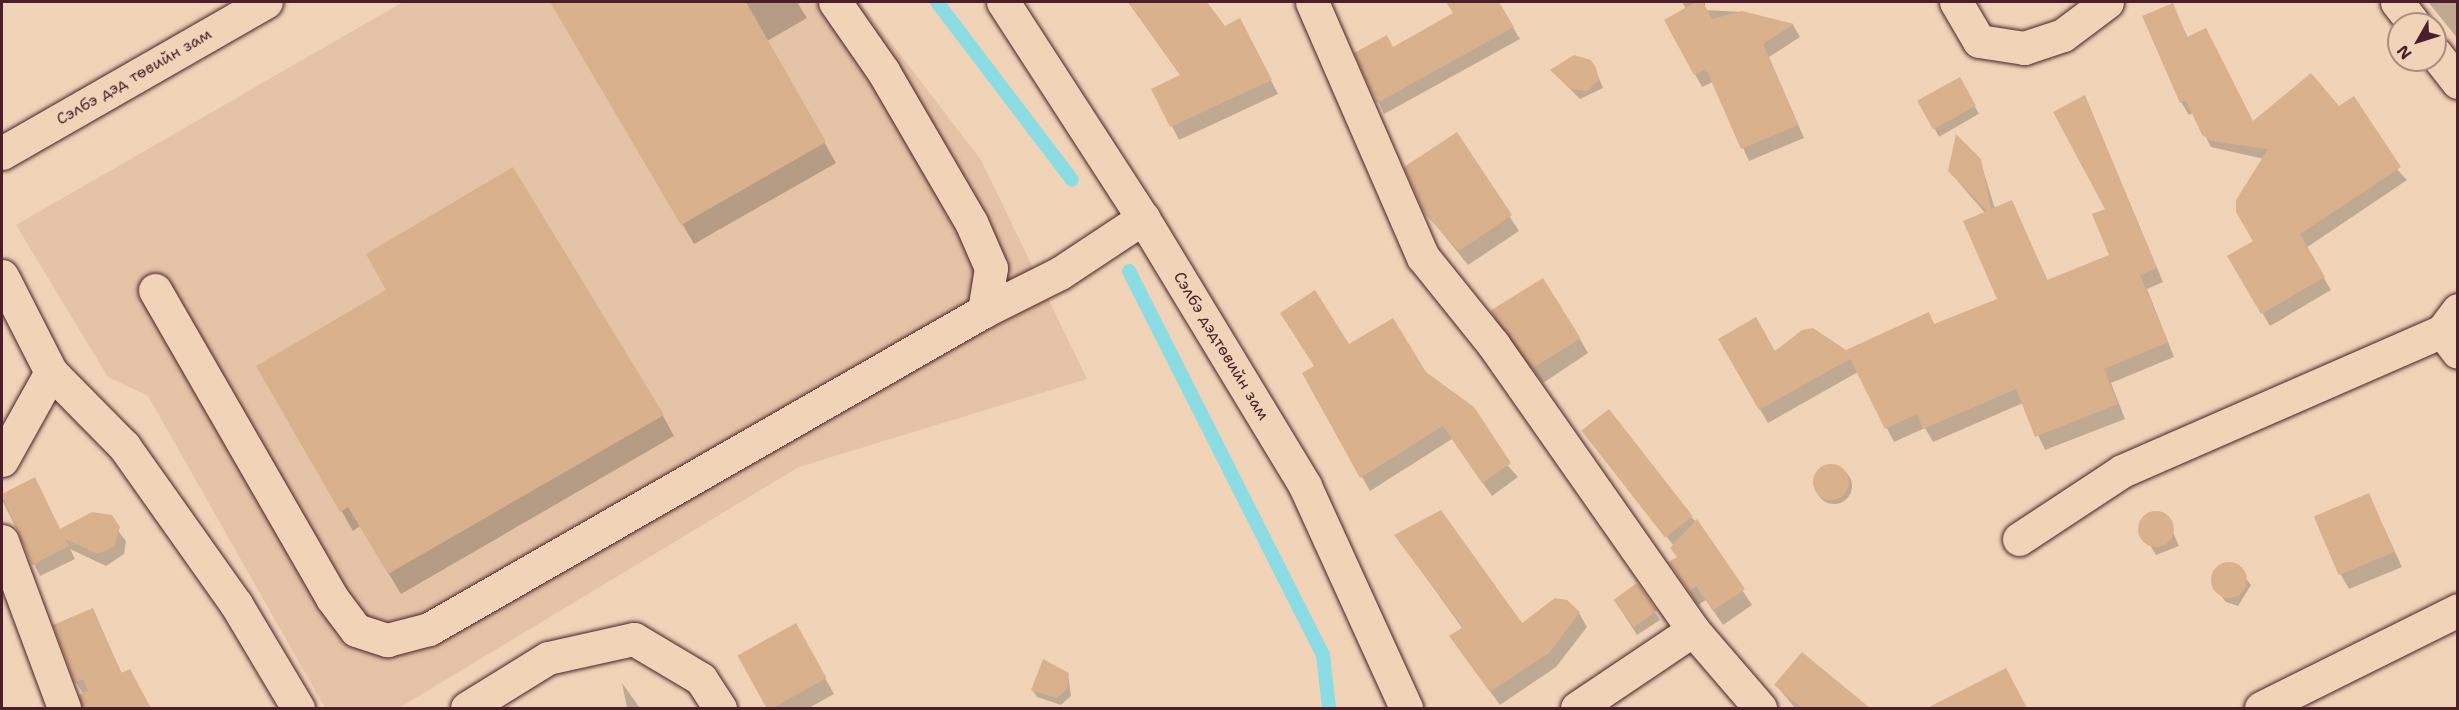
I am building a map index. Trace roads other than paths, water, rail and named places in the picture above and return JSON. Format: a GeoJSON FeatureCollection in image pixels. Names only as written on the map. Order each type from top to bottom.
{"type":"FeatureCollection","features":[{"type":"Feature","properties":{"kind":"street","name":"Сэлбэ дэд төвийн зам"},"geometry":{"type":"LineString","coordinates":[[2,153],[266,2]]}},
{"type":"Feature","properties":{"kind":"street"},"geometry":{"type":"LineString","coordinates":[[835,2],[884,71],[971,222],[991,268],[984,311]]}},
{"type":"Feature","properties":{"kind":"street","name":"Сэлбэ дэдтөвийн зам"},"geometry":{"type":"LineString","coordinates":[[1003,2],[1143,218],[1305,486],[1406,708]]}},
{"type":"Feature","properties":{"kind":"street"},"geometry":{"type":"LineString","coordinates":[[1312,2],[1423,257],[1493,344],[1693,630],[1760,708]]}},
{"type":"Feature","properties":{"kind":"street"},"geometry":{"type":"LineString","coordinates":[[1956,2],[1979,41],[2024,48],[2063,35],[2108,2]]}},
{"type":"Feature","properties":{"kind":"street"},"geometry":{"type":"LineString","coordinates":[[2447,68],[2457,82]]}},
{"type":"Feature","properties":{"kind":"street"},"geometry":{"type":"LineString","coordinates":[[154,290],[332,598],[356,630],[387,640],[429,629],[984,311],[1060,273],[1143,218]]}},
{"type":"Feature","properties":{"kind":"street"},"geometry":{"type":"LineString","coordinates":[[2,276],[51,372],[124,446],[236,604],[298,708]]}},
{"type":"Feature","properties":{"kind":"street"},"geometry":{"type":"LineString","coordinates":[[2019,539],[2122,471],[2452,331]]}},
{"type":"Feature","properties":{"kind":"street"},"geometry":{"type":"LineString","coordinates":[[2,460],[51,372]]}},
{"type":"Feature","properties":{"kind":"street"},"geometry":{"type":"LineString","coordinates":[[2,541],[64,708]]}},
{"type":"Feature","properties":{"kind":"street"},"geometry":{"type":"LineString","coordinates":[[2261,708],[2457,610]]}},
{"type":"Feature","properties":{"kind":"street"},"geometry":{"type":"LineString","coordinates":[[1577,708],[1693,630]]}},
{"type":"Feature","properties":{"kind":"street"},"geometry":{"type":"LineString","coordinates":[[467,708],[548,658],[634,639],[701,679],[720,708]]}},
{"type":"Feature","properties":{"kind":"waterway"},"geometry":{"type":"LineString","coordinates":[[937,2],[1072,180]]}},
{"type":"Feature","properties":{"kind":"waterway"},"geometry":{"type":"LineString","coordinates":[[1129,271],[1323,655],[1329,708]]}}]}
